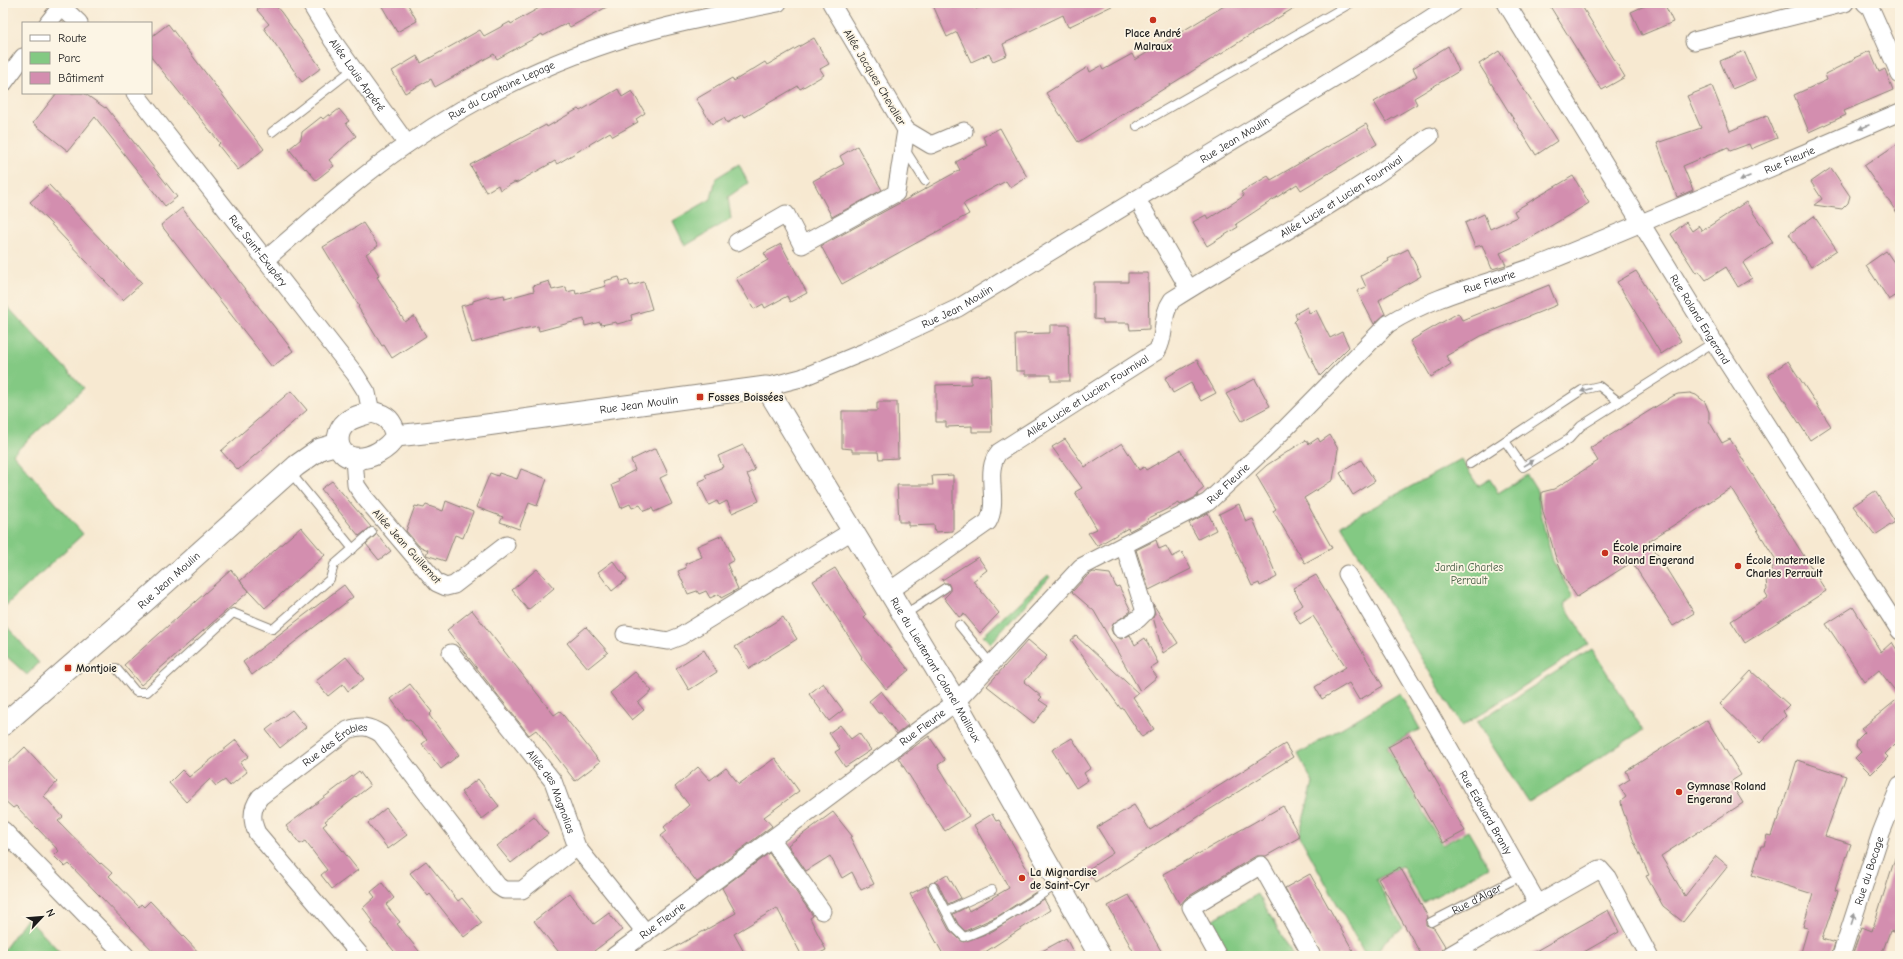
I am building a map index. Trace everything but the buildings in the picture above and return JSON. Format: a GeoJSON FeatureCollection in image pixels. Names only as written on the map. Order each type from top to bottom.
{"type":"FeatureCollection","features":[{"type":"Feature","properties":{"kind":"street","name":"Allée Louis Appéré"},"geometry":{"type":"LineString","coordinates":[[310,3],[353,69],[407,144]]}},
{"type":"Feature","properties":{"kind":"street","name":"Rue du Capitaine Lepage"},"geometry":{"type":"LineString","coordinates":[[266,259],[348,188],[407,144],[454,114],[510,85],[556,64],[636,35],[666,27],[778,3]]}},
{"type":"Feature","properties":{"kind":"street","name":"Allée Jacques Chevalier"},"geometry":{"type":"LineString","coordinates":[[831,3],[906,130],[931,145],[964,131]]}},
{"type":"Feature","properties":{"kind":"street","name":"Rue Jean Moulin"},"geometry":{"type":"LineString","coordinates":[[396,436],[766,387],[801,378],[864,352],[958,308],[1378,52],[1454,3]]}},
{"type":"Feature","properties":{"kind":"street","name":"Rue Roland Engerand"},"geometry":{"type":"LineString","coordinates":[[1506,3],[1714,342],[1900,631]]}},
{"type":"Feature","properties":{"kind":"street"},"geometry":{"type":"LineString","coordinates":[[1694,41],[1845,3]]}},
{"type":"Feature","properties":{"kind":"street"},"geometry":{"type":"LineString","coordinates":[[1865,3],[1870,7],[1900,75]]}},
{"type":"Feature","properties":{"kind":"street"},"geometry":{"type":"LineString","coordinates":[[49,22],[63,4],[78,22]]}},
{"type":"Feature","properties":{"kind":"street"},"geometry":{"type":"LineString","coordinates":[[3,84],[22,58]]}},
{"type":"Feature","properties":{"kind":"street","name":"Rue Saint-Exupéry"},"geometry":{"type":"LineString","coordinates":[[136,94],[355,374],[367,393],[371,412]]}},
{"type":"Feature","properties":{"kind":"street","name":"Rue Fleurie"},"geometry":{"type":"LineString","coordinates":[[614,956],[956,702],[1081,567],[1208,502],[1270,444],[1388,324],[1404,314],[1448,296],[1548,261],[1900,112]]}},
{"type":"Feature","properties":{"kind":"street","name":"Allée Jacques Chevalier"},"geometry":{"type":"LineString","coordinates":[[737,242],[786,214],[802,244],[896,193],[906,130]]}},
{"type":"Feature","properties":{"kind":"street","name":"Allée Lucie et Lucien Fournival"},"geometry":{"type":"LineString","coordinates":[[888,592],[988,522],[993,508],[992,467],[994,458],[999,452],[1157,351],[1161,342],[1164,313],[1172,300],[1317,214],[1390,167],[1430,136]]}},
{"type":"Feature","properties":{"kind":"street"},"geometry":{"type":"LineString","coordinates":[[1143,209],[1189,289]]}},
{"type":"Feature","properties":{"kind":"street","name":"Rue du Lieutenant Colonel Mailloux"},"geometry":{"type":"LineString","coordinates":[[766,387],[888,592],[956,702],[1100,956]]}},
{"type":"Feature","properties":{"kind":"street"},"geometry":{"type":"LineString","coordinates":[[371,412],[388,418],[393,425],[396,436],[390,445],[380,452],[365,457],[354,458],[344,454],[338,444],[337,434],[344,425],[354,418],[371,412]]}},
{"type":"Feature","properties":{"kind":"street","name":"Rue Jean Moulin"},"geometry":{"type":"LineString","coordinates":[[3,725],[290,472],[320,449],[338,444]]}},
{"type":"Feature","properties":{"kind":"street","name":"Allée Jean Guillemot"},"geometry":{"type":"LineString","coordinates":[[354,458],[356,485],[437,583],[446,587],[454,585],[506,545]]}},
{"type":"Feature","properties":{"kind":"street"},"geometry":{"type":"LineString","coordinates":[[625,634],[668,641],[681,636],[852,531]]}},
{"type":"Feature","properties":{"kind":"street"},"geometry":{"type":"LineString","coordinates":[[1121,629],[1138,619],[1145,612],[1124,544]]}},
{"type":"Feature","properties":{"kind":"street","name":"Rue Edouard Branly"},"geometry":{"type":"LineString","coordinates":[[1347,574],[1431,716],[1538,904]]}},
{"type":"Feature","properties":{"kind":"street","name":"Allée des Magnolias"},"geometry":{"type":"LineString","coordinates":[[451,653],[553,781],[577,846],[646,933]]}},
{"type":"Feature","properties":{"kind":"street","name":"Rue des Érables"},"geometry":{"type":"LineString","coordinates":[[361,956],[257,833],[252,824],[255,804],[260,797],[348,730],[365,726],[373,728],[381,734],[498,886],[504,890],[522,890],[577,846]]}},
{"type":"Feature","properties":{"kind":"street","name":"Rue du Bocage"},"geometry":{"type":"LineString","coordinates":[[1841,956],[1881,833],[1900,785]]}},
{"type":"Feature","properties":{"kind":"street"},"geometry":{"type":"LineString","coordinates":[[3,830],[126,956]]}},
{"type":"Feature","properties":{"kind":"street"},"geometry":{"type":"LineString","coordinates":[[772,840],[822,911]]}},
{"type":"Feature","properties":{"kind":"street"},"geometry":{"type":"LineString","coordinates":[[1218,956],[1191,907],[1261,865],[1312,956]]}},
{"type":"Feature","properties":{"kind":"street"},"geometry":{"type":"LineString","coordinates":[[1450,955],[1600,869],[1607,877],[1649,956]]}},
{"type":"Feature","properties":{"kind":"lane"},"geometry":{"type":"LineString","coordinates":[[1137,126],[1351,3]]}},
{"type":"Feature","properties":{"kind":"lane"},"geometry":{"type":"LineString","coordinates":[[272,132],[353,69]]}},
{"type":"Feature","properties":{"kind":"lane"},"geometry":{"type":"LineString","coordinates":[[904,147],[925,181]]}},
{"type":"Feature","properties":{"kind":"lane"},"geometry":{"type":"LineString","coordinates":[[1505,441],[1523,467],[1570,439],[1582,426],[1714,342]]}},
{"type":"Feature","properties":{"kind":"lane"},"geometry":{"type":"LineString","coordinates":[[1470,464],[1582,390],[1599,386],[1619,402]]}},
{"type":"Feature","properties":{"kind":"lane"},"geometry":{"type":"LineString","coordinates":[[290,472],[353,549]]}},
{"type":"Feature","properties":{"kind":"lane"},"geometry":{"type":"LineString","coordinates":[[116,668],[136,692],[147,692],[234,613],[273,629],[330,579],[334,565],[372,532]]}},
{"type":"Feature","properties":{"kind":"lane"},"geometry":{"type":"LineString","coordinates":[[903,616],[945,588]]}},
{"type":"Feature","properties":{"kind":"lane"},"geometry":{"type":"LineString","coordinates":[[959,625],[991,664]]}},
{"type":"Feature","properties":{"kind":"lane","name":"Rue d'Alger"},"geometry":{"type":"LineString","coordinates":[[1431,922],[1522,876]]}},
{"type":"Feature","properties":{"kind":"lane"},"geometry":{"type":"LineString","coordinates":[[933,888],[954,927],[964,937],[977,933],[1000,921],[1059,884]]}},
{"type":"Feature","properties":{"kind":"lane"},"geometry":{"type":"LineString","coordinates":[[946,911],[992,890]]}},
{"type":"Feature","properties":{"kind":"green space"},"geometry":{"type":"Polygon","coordinates":[[[739,164],[748,183],[728,197],[731,219],[685,246],[673,221],[711,199],[716,178],[739,164]]]}},
{"type":"Feature","properties":{"kind":"green space"},"geometry":{"type":"Polygon","coordinates":[[[3,302],[84,388],[13,454],[83,534],[3,608],[3,302]]]}},
{"type":"Feature","properties":{"kind":"green space","name":"Jardin Charles Perrault"},"geometry":{"type":"Polygon","coordinates":[[[1461,459],[1478,486],[1490,479],[1498,493],[1527,475],[1537,491],[1544,528],[1553,561],[1573,597],[1564,604],[1589,644],[1462,726],[1341,525],[1461,459]]]}},
{"type":"Feature","properties":{"kind":"green space"},"geometry":{"type":"Polygon","coordinates":[[[1048,575],[1050,577],[991,643],[983,636],[1048,575]]]}},
{"type":"Feature","properties":{"kind":"green space"},"geometry":{"type":"Polygon","coordinates":[[[3,622],[39,663],[27,675],[3,653],[3,622]]]}},
{"type":"Feature","properties":{"kind":"green space"},"geometry":{"type":"Polygon","coordinates":[[[1592,649],[1643,730],[1529,803],[1477,722],[1592,649]]]}},
{"type":"Feature","properties":{"kind":"green space"},"geometry":{"type":"Polygon","coordinates":[[[1400,693],[1420,729],[1387,747],[1442,845],[1468,831],[1489,867],[1423,903],[1402,866],[1376,880],[1403,928],[1385,941],[1376,956],[1366,956],[1299,835],[1313,783],[1298,754],[1400,693]]]}},
{"type":"Feature","properties":{"kind":"green space"},"geometry":{"type":"Polygon","coordinates":[[[1258,894],[1293,956],[1230,956],[1210,921],[1258,894]]]}},
{"type":"Feature","properties":{"kind":"green space"},"geometry":{"type":"Polygon","coordinates":[[[27,918],[64,956],[3,956],[3,951],[27,918]]]}},
{"type":"Feature","properties":{"kind":"place","name":"Place André Malraux"},"geometry":{"type":"Point","coordinates":[1153,20]}},
{"type":"Feature","properties":{"kind":"place","name":"Fosses Boissées"},"geometry":{"type":"Point","coordinates":[700,397]}},
{"type":"Feature","properties":{"kind":"place","name":"École primaire Roland Engerand"},"geometry":{"type":"Point","coordinates":[1605,553]}},
{"type":"Feature","properties":{"kind":"place","name":"École maternelle Charles Perrault"},"geometry":{"type":"Point","coordinates":[1738,566]}},
{"type":"Feature","properties":{"kind":"place","name":"Montjoie"},"geometry":{"type":"Point","coordinates":[68,668]}},
{"type":"Feature","properties":{"kind":"place","name":"Gymnase Roland Engerand"},"geometry":{"type":"Point","coordinates":[1679,792]}},
{"type":"Feature","properties":{"kind":"place","name":"La Mignardise de Saint-Cyr"},"geometry":{"type":"Point","coordinates":[1022,878]}}]}
